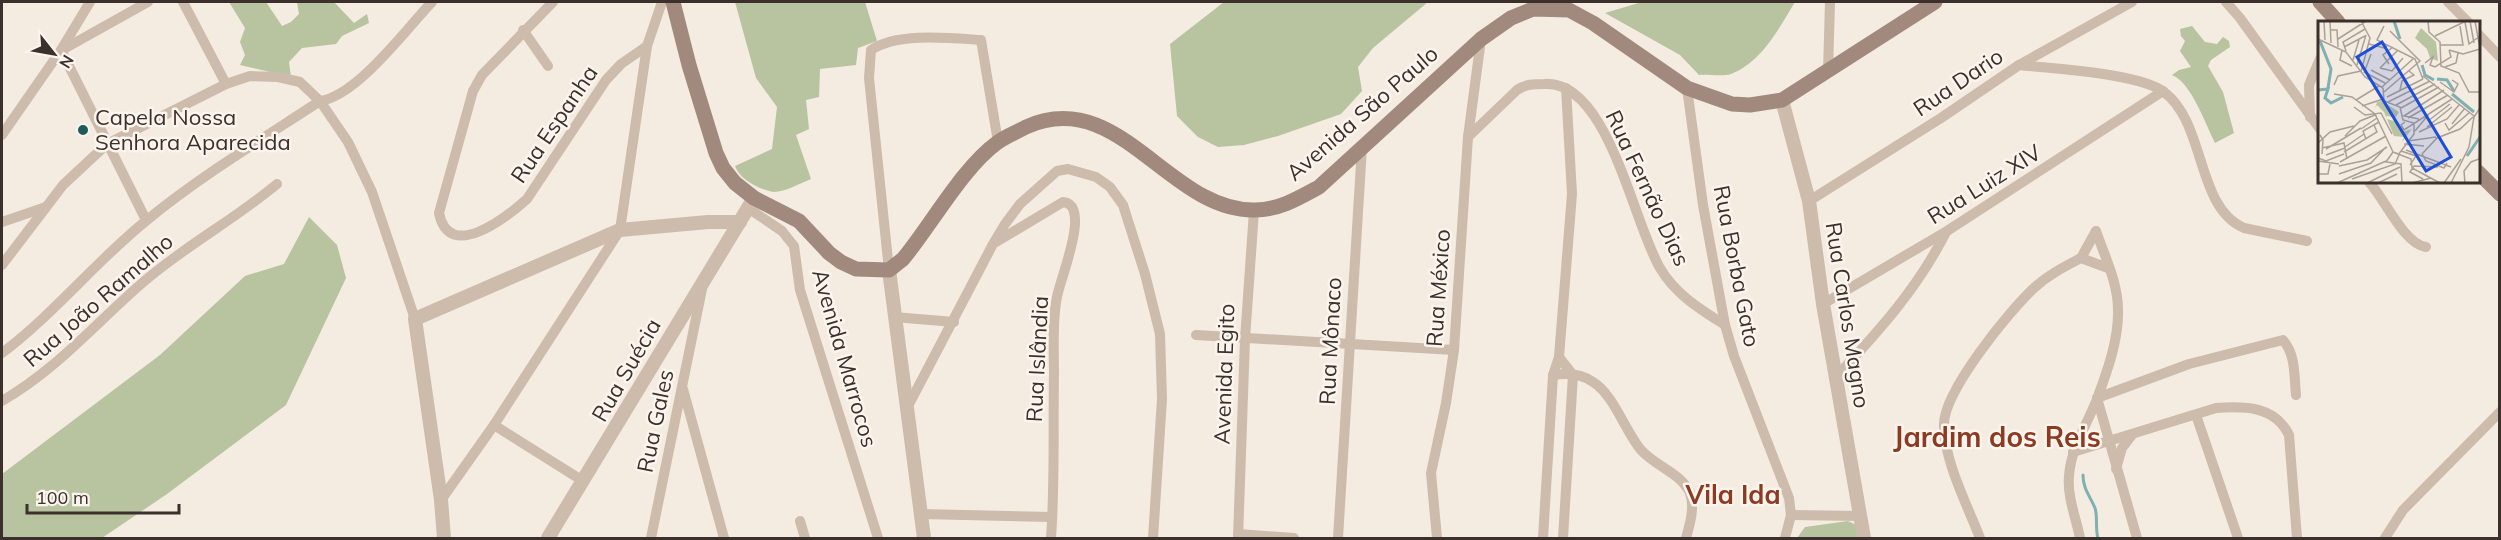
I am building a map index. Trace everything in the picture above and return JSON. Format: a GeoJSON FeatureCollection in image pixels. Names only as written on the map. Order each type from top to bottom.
{"type":"FeatureCollection","features":[{"type":"Feature","properties":{"kind":"main road"},"geometry":{"type":"LineString","coordinates":[[673,2],[689,65],[716,153],[723,168],[751,203],[799,221],[841,262],[856,269],[889,270]]}},
{"type":"Feature","properties":{"kind":"main road","name":"Avenida São Paulo"},"geometry":{"type":"LineString","coordinates":[[889,270],[903,259],[961,182],[998,142],[1042,120],[1083,121],[1102,127],[1119,136],[1198,192],[1223,205],[1254,211],[1275,208],[1294,201],[1318,186],[1481,39],[1511,18],[1533,9],[1570,6],[1687,88],[1732,104],[1750,105],[1782,100],[1935,2]]}},
{"type":"Feature","properties":{"kind":"main road"},"geometry":{"type":"LineString","coordinates":[[2320,2],[2337,21]]}},
{"type":"Feature","properties":{"kind":"main road"},"geometry":{"type":"LineString","coordinates":[[2480,173],[2497,186]]}},
{"type":"Feature","properties":{"kind":"street"},"geometry":{"type":"LineString","coordinates":[[2,135],[62,50],[90,2]]}},
{"type":"Feature","properties":{"kind":"street"},"geometry":{"type":"LineString","coordinates":[[62,50],[147,2]]}},
{"type":"Feature","properties":{"kind":"street"},"geometry":{"type":"LineString","coordinates":[[183,2],[226,84]]}},
{"type":"Feature","properties":{"kind":"street"},"geometry":{"type":"LineString","coordinates":[[2,353],[28,332],[146,220],[226,162],[320,101],[332,99],[357,82],[432,2]]}},
{"type":"Feature","properties":{"kind":"street"},"geometry":{"type":"LineString","coordinates":[[548,66],[523,30],[553,2]]}},
{"type":"Feature","properties":{"kind":"street"},"geometry":{"type":"LineString","coordinates":[[441,500],[494,425],[620,230],[647,46],[662,2]]}},
{"type":"Feature","properties":{"kind":"street"},"geometry":{"type":"LineString","coordinates":[[1828,72],[1830,2]]}},
{"type":"Feature","properties":{"kind":"street","name":"Rua Dario"},"geometry":{"type":"LineString","coordinates":[[1809,201],[1941,118],[2019,65],[2132,2]]}},
{"type":"Feature","properties":{"kind":"street"},"geometry":{"type":"LineString","coordinates":[[2226,2],[2240,18],[2318,128]]}},
{"type":"Feature","properties":{"kind":"street"},"geometry":{"type":"LineString","coordinates":[[2448,2],[2467,21]]}},
{"type":"Feature","properties":{"kind":"street","name":"Rua Espanha"},"geometry":{"type":"LineString","coordinates":[[523,30],[482,75],[473,91],[438,213],[441,223],[451,233],[460,237],[470,236],[511,214],[527,199],[606,80],[621,64],[647,46]]}},
{"type":"Feature","properties":{"kind":"street"},"geometry":{"type":"LineString","coordinates":[[2480,36],[2499,57]]}},
{"type":"Feature","properties":{"kind":"street"},"geometry":{"type":"LineString","coordinates":[[924,538],[894,317],[869,78],[872,50],[880,44],[930,37],[981,40],[998,142]]}},
{"type":"Feature","properties":{"kind":"street","name":"Rua México"},"geometry":{"type":"LineString","coordinates":[[1437,538],[1431,473],[1446,403],[1454,350],[1468,137],[1481,39]]}},
{"type":"Feature","properties":{"kind":"street"},"geometry":{"type":"LineString","coordinates":[[62,50],[146,220]]}},
{"type":"Feature","properties":{"kind":"street"},"geometry":{"type":"LineString","coordinates":[[2310,117],[2309,85],[2318,62]]}},
{"type":"Feature","properties":{"kind":"street"},"geometry":{"type":"LineString","coordinates":[[2019,65],[2121,77],[2163,91],[2181,111],[2216,201],[2225,215],[2244,228],[2307,241]]}},
{"type":"Feature","properties":{"kind":"street"},"geometry":{"type":"LineString","coordinates":[[2,265],[77,171],[107,144],[226,84],[250,76],[278,77],[300,82],[320,101],[359,163],[380,215],[415,319],[441,500],[444,538]]}},
{"type":"Feature","properties":{"kind":"street"},"geometry":{"type":"LineString","coordinates":[[1468,137],[1522,87],[1548,83],[1566,88],[1572,194],[1559,357],[1553,375],[1544,538]]}},
{"type":"Feature","properties":{"kind":"street","name":"Rua Fernão Dias"},"geometry":{"type":"LineString","coordinates":[[1566,88],[1578,96],[1589,108],[1609,140],[1646,240],[1660,268],[1676,289],[1700,309],[1725,325]]}},
{"type":"Feature","properties":{"kind":"street","name":"Rua Borba Gato"},"geometry":{"type":"LineString","coordinates":[[1687,88],[1703,206],[1725,325],[1738,367],[1789,498],[1791,515]]}},
{"type":"Feature","properties":{"kind":"street","name":"Rua Luiz XIV"},"geometry":{"type":"LineString","coordinates":[[1823,304],[1947,231],[2163,91]]}},
{"type":"Feature","properties":{"kind":"street","name":"Rua Carlos Magno"},"geometry":{"type":"LineString","coordinates":[[1782,100],[1809,201],[1823,304],[1864,538]]}},
{"type":"Feature","properties":{"kind":"street","name":"Rua Mônaco"},"geometry":{"type":"LineString","coordinates":[[1338,538],[1362,145]]}},
{"type":"Feature","properties":{"kind":"street"},"geometry":{"type":"LineString","coordinates":[[905,411],[954,322],[993,244],[1020,204],[1057,171],[1068,169],[1096,177],[1110,187],[1123,205],[1145,274],[1160,334],[1162,399],[1153,538]]}},
{"type":"Feature","properties":{"kind":"street","name":"Rua João Ramalho"},"geometry":{"type":"LineString","coordinates":[[2,401],[49,371],[141,284],[182,252],[253,204],[277,183]]}},
{"type":"Feature","properties":{"kind":"street"},"geometry":{"type":"LineString","coordinates":[[2370,183],[2404,231],[2415,242],[2426,247]]}},
{"type":"Feature","properties":{"kind":"street","name":"Rua Islândia"},"geometry":{"type":"LineString","coordinates":[[993,244],[1063,202],[1075,208],[1071,248],[1057,298],[1051,538]]}},
{"type":"Feature","properties":{"kind":"street","name":"Rua Suécia"},"geometry":{"type":"LineString","coordinates":[[548,538],[623,418],[705,276],[751,203]]}},
{"type":"Feature","properties":{"kind":"street","name":"Avenida Marrocos"},"geometry":{"type":"LineString","coordinates":[[751,203],[782,231],[794,246],[800,290],[878,538]]}},
{"type":"Feature","properties":{"kind":"street"},"geometry":{"type":"LineString","coordinates":[[2,222],[46,207]]}},
{"type":"Feature","properties":{"kind":"street","name":"Avenida Egito"},"geometry":{"type":"LineString","coordinates":[[1238,536],[1245,339],[1254,211]]}},
{"type":"Feature","properties":{"kind":"street"},"geometry":{"type":"LineString","coordinates":[[415,319],[620,230],[708,222],[740,222]]}},
{"type":"Feature","properties":{"kind":"street"},"geometry":{"type":"LineString","coordinates":[[1836,377],[1911,292],[1932,260],[1947,231]]}},
{"type":"Feature","properties":{"kind":"street"},"geometry":{"type":"LineString","coordinates":[[1980,538],[1948,454],[1943,422],[1948,406],[1958,385],[2010,314],[2048,277],[2081,258],[2096,231],[2116,287],[2117,334],[2097,398],[2073,452],[2069,488],[2080,538]]}},
{"type":"Feature","properties":{"kind":"street"},"geometry":{"type":"LineString","coordinates":[[2081,258],[2108,268]]}},
{"type":"Feature","properties":{"kind":"street","name":"Rua Gales"},"geometry":{"type":"LineString","coordinates":[[651,538],[705,276]]}},
{"type":"Feature","properties":{"kind":"street"},"geometry":{"type":"LineString","coordinates":[[894,317],[954,322]]}},
{"type":"Feature","properties":{"kind":"street"},"geometry":{"type":"LineString","coordinates":[[1196,335],[1454,350]]}},
{"type":"Feature","properties":{"kind":"street"},"geometry":{"type":"LineString","coordinates":[[2097,398],[2189,364],[2283,340],[2292,356],[2296,395]]}},
{"type":"Feature","properties":{"kind":"street"},"geometry":{"type":"LineString","coordinates":[[1559,357],[1573,375],[1563,538]]}},
{"type":"Feature","properties":{"kind":"street"},"geometry":{"type":"LineString","coordinates":[[1553,375],[1573,375],[1594,382],[1604,392],[1647,456],[1683,482],[1690,493],[1693,507],[1686,538]]}},
{"type":"Feature","properties":{"kind":"street"},"geometry":{"type":"LineString","coordinates":[[683,389],[724,538]]}},
{"type":"Feature","properties":{"kind":"street"},"geometry":{"type":"LineString","coordinates":[[2097,398],[2137,538]]}},
{"type":"Feature","properties":{"kind":"street"},"geometry":{"type":"LineString","coordinates":[[2073,452],[2109,443],[2216,408],[2255,409],[2267,412],[2283,422],[2289,435],[2297,538]]}},
{"type":"Feature","properties":{"kind":"street"},"geometry":{"type":"LineString","coordinates":[[2385,538],[2403,510],[2499,412]]}},
{"type":"Feature","properties":{"kind":"street"},"geometry":{"type":"LineString","coordinates":[[2196,415],[2238,538]]}},
{"type":"Feature","properties":{"kind":"street"},"geometry":{"type":"LineString","coordinates":[[494,425],[583,481]]}},
{"type":"Feature","properties":{"kind":"street"},"geometry":{"type":"LineString","coordinates":[[2116,470],[2122,447],[2132,434]]}},
{"type":"Feature","properties":{"kind":"street"},"geometry":{"type":"LineString","coordinates":[[921,514],[1052,517]]}},
{"type":"Feature","properties":{"kind":"street"},"geometry":{"type":"LineString","coordinates":[[1785,538],[1791,515],[1860,516]]}},
{"type":"Feature","properties":{"kind":"street"},"geometry":{"type":"LineString","coordinates":[[800,521],[805,538]]}},
{"type":"Feature","properties":{"kind":"street"},"geometry":{"type":"LineString","coordinates":[[1238,536],[1294,538]]}},
{"type":"Feature","properties":{"kind":"green space"},"geometry":{"type":"Polygon","coordinates":[[[229,2],[266,2],[282,26],[291,22],[299,14],[297,2],[334,2],[354,23],[367,14],[369,23],[342,36],[336,44],[302,48],[289,62],[291,77],[240,65],[245,55],[240,42],[245,28],[229,2]]]}},
{"type":"Feature","properties":{"kind":"green space"},"geometry":{"type":"Polygon","coordinates":[[[735,2],[865,2],[877,41],[858,48],[856,65],[820,69],[819,97],[806,100],[809,129],[796,135],[811,179],[783,191],[774,192],[757,187],[741,176],[735,166],[772,149],[777,107],[756,78],[735,2]]]}},
{"type":"Feature","properties":{"kind":"green space"},"geometry":{"type":"Polygon","coordinates":[[[1224,2],[1428,2],[1373,48],[1358,67],[1362,91],[1341,114],[1278,136],[1244,145],[1218,147],[1198,137],[1177,116],[1170,44],[1224,2]]]}},
{"type":"Feature","properties":{"kind":"green space"},"geometry":{"type":"Polygon","coordinates":[[[1642,2],[1795,2],[1769,43],[1742,69],[1731,74],[1699,75],[1680,55],[1605,13],[1642,2]]]}},
{"type":"Feature","properties":{"kind":"green space"},"geometry":{"type":"Polygon","coordinates":[[[2192,26],[2205,42],[2217,44],[2223,37],[2229,41],[2230,47],[2211,60],[2208,66],[2223,92],[2234,133],[2215,143],[2192,95],[2179,79],[2172,75],[2179,70],[2191,67],[2180,51],[2185,41],[2180,29],[2192,26]]]}},
{"type":"Feature","properties":{"kind":"green space"},"geometry":{"type":"Polygon","coordinates":[[[309,217],[337,245],[346,278],[286,405],[167,494],[102,538],[2,538],[2,474],[160,355],[245,276],[284,264],[309,217]]]}},
{"type":"Feature","properties":{"kind":"green space"},"geometry":{"type":"Polygon","coordinates":[[[1848,521],[1858,526],[1861,538],[1797,538],[1805,527],[1848,521]]]}},
{"type":"Feature","properties":{"kind":"waterway"},"geometry":{"type":"LineString","coordinates":[[2083,475],[2085,488],[2096,512],[2098,538]]}},
{"type":"Feature","properties":{"kind":"place","name":"Capela Nossa Senhora Aparecida"},"geometry":{"type":"Point","coordinates":[83,130]}},
{"type":"Feature","properties":{"kind":"district","name":"Jardim dos Reis"},"geometry":{"type":"Point","coordinates":[1997,436]}},
{"type":"Feature","properties":{"kind":"district","name":"Vila Ida"},"geometry":{"type":"Point","coordinates":[1733,494]}}]}
